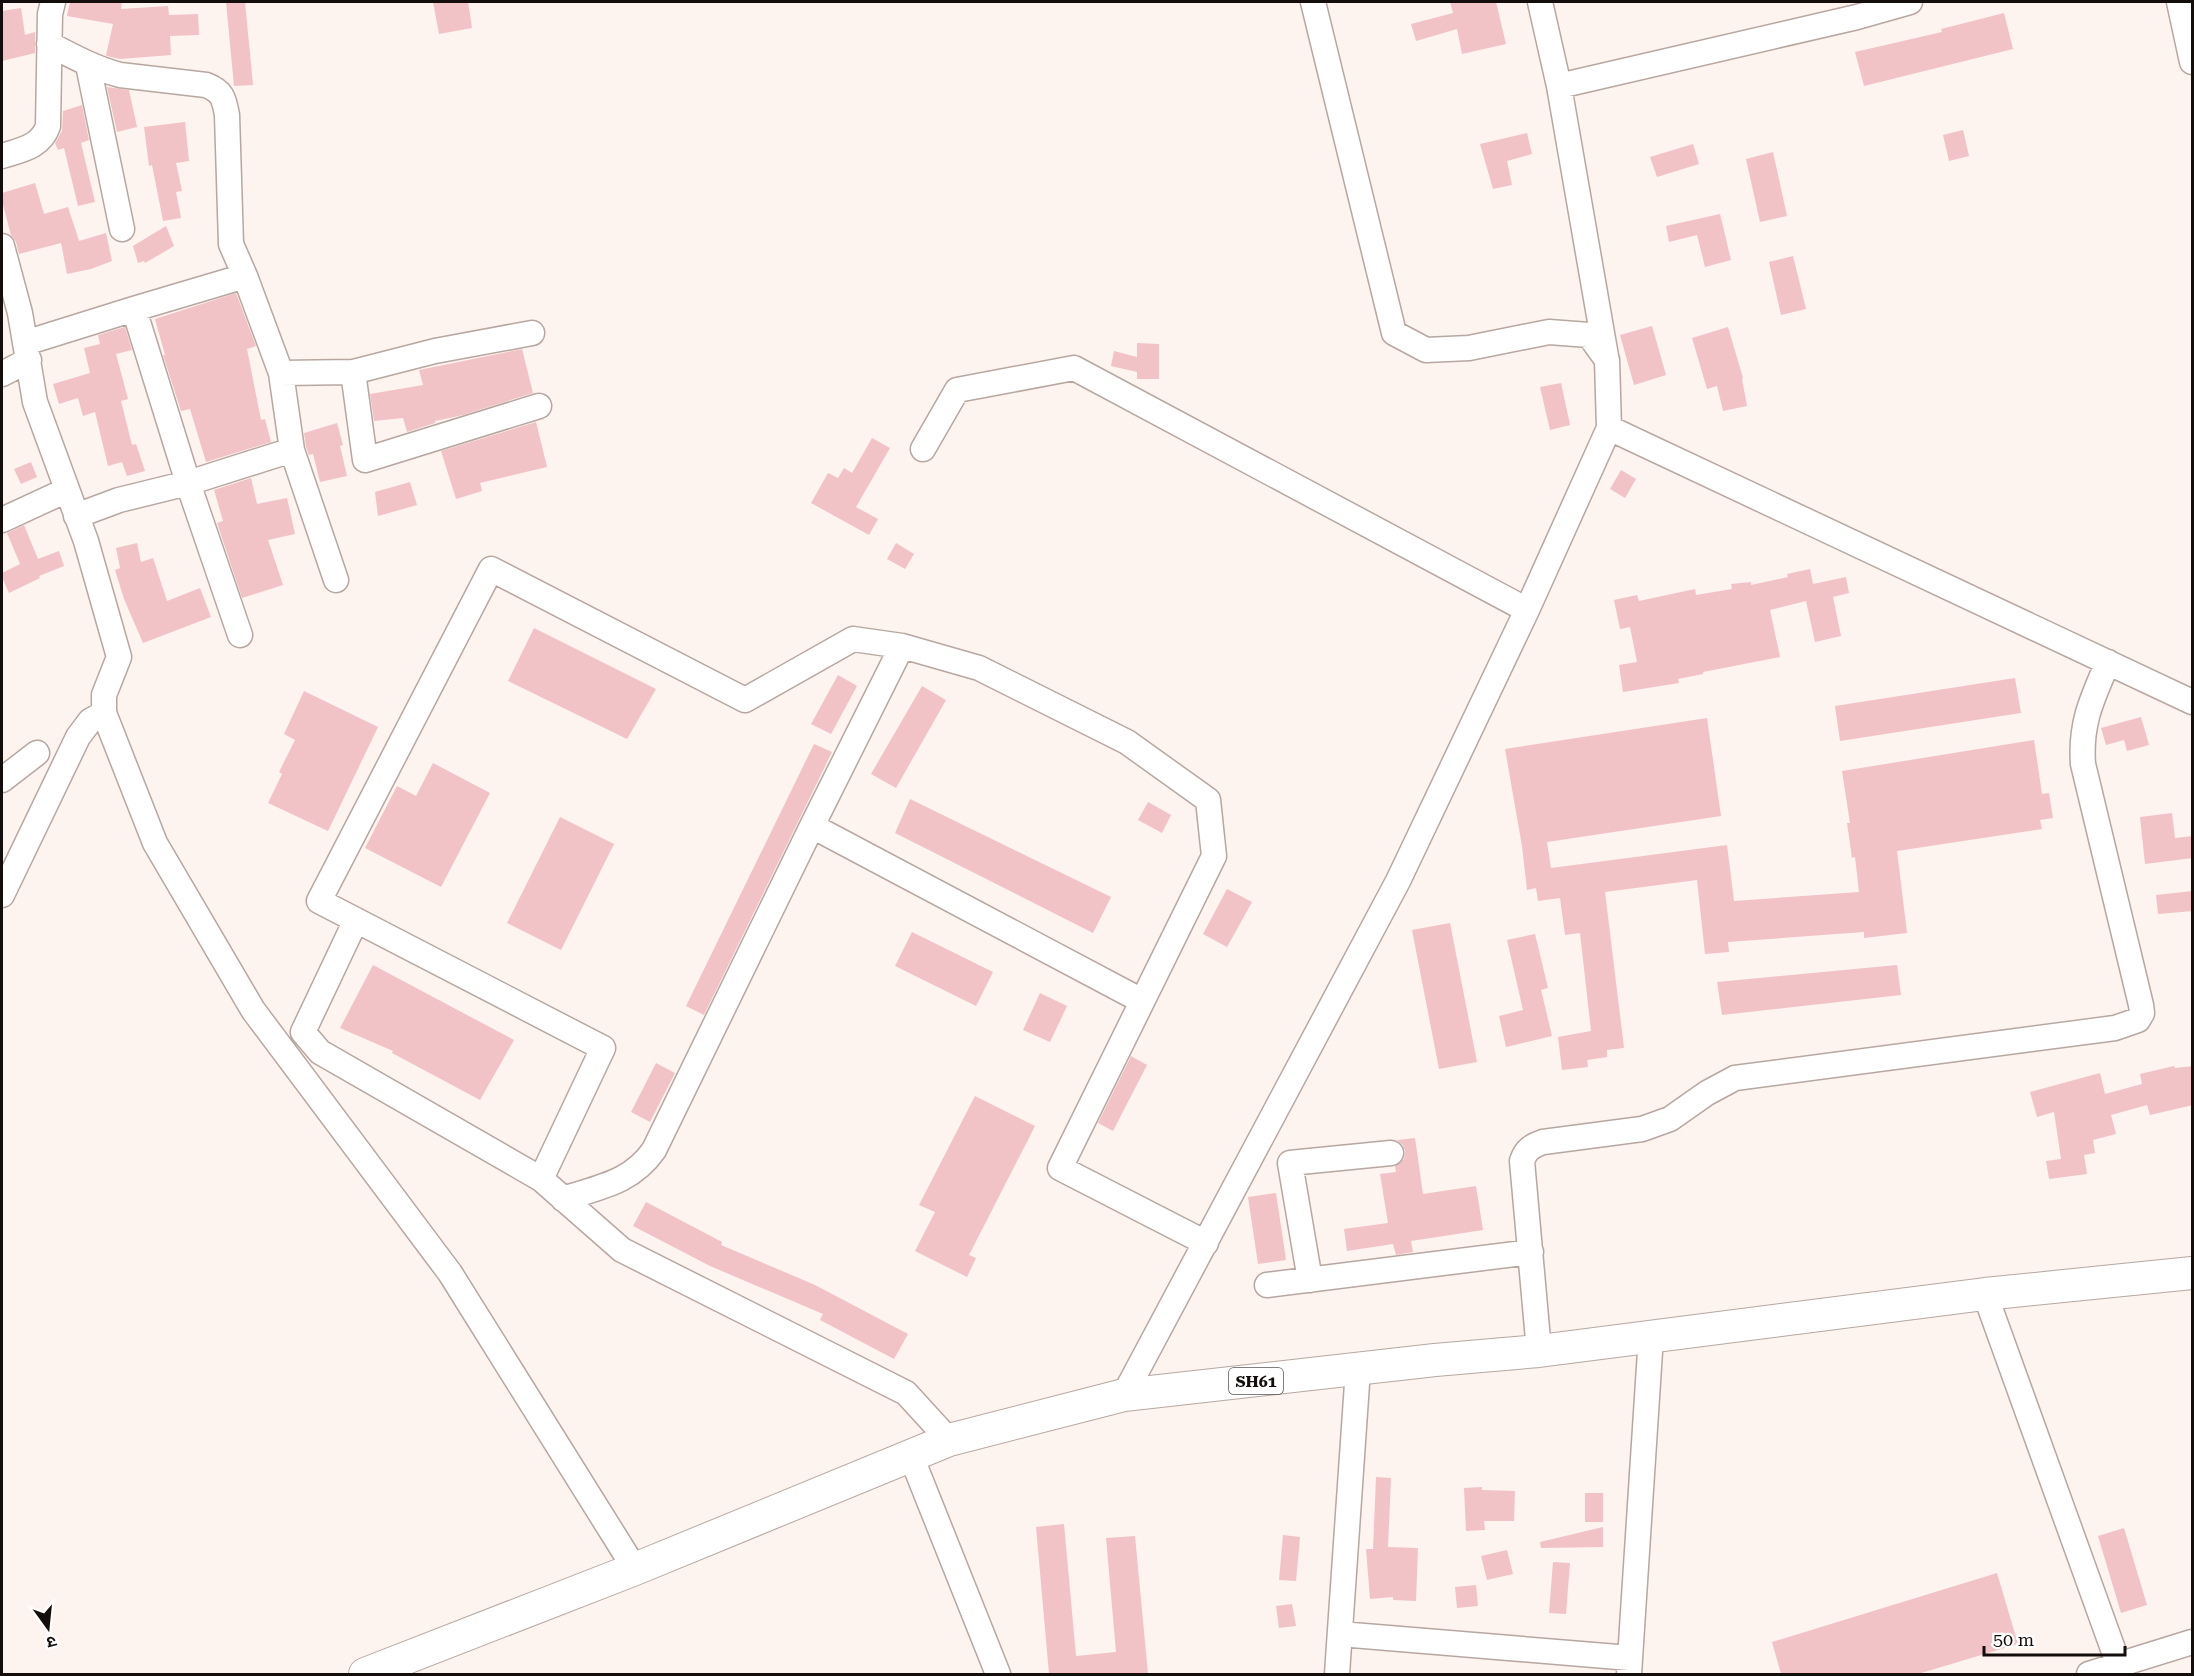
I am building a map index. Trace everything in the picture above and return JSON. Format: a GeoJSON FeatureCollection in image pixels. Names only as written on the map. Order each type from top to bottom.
{"type":"FeatureCollection","features":[{"type":"Feature","properties":{"kind":"main road","name":"SH61"},"geometry":{"type":"LineString","coordinates":[[365,1674],[635,1569],[950,1440],[1124,1395],[1539,1351],[1985,1294],[2193,1273]]}},
{"type":"Feature","properties":{"kind":"street"},"geometry":{"type":"LineString","coordinates":[[2,156],[29,148],[45,135],[48,126],[50,14],[53,2]]}},
{"type":"Feature","properties":{"kind":"street"},"geometry":{"type":"LineString","coordinates":[[1313,2],[1394,333],[1426,350],[1469,348],[1549,332],[1589,335],[1607,360]]}},
{"type":"Feature","properties":{"kind":"street"},"geometry":{"type":"LineString","coordinates":[[1124,1395],[1398,881],[1527,610],[1609,428],[1607,360],[1559,86],[1540,2]]}},
{"type":"Feature","properties":{"kind":"street"},"geometry":{"type":"LineString","coordinates":[[1559,86],[1857,17],[1910,2]]}},
{"type":"Feature","properties":{"kind":"street"},"geometry":{"type":"LineString","coordinates":[[2179,2],[2193,62]]}},
{"type":"Feature","properties":{"kind":"street"},"geometry":{"type":"LineString","coordinates":[[49,44],[88,65],[120,75],[206,85],[216,89],[224,96],[227,115],[231,244],[281,373],[292,450],[336,580]]}},
{"type":"Feature","properties":{"kind":"street"},"geometry":{"type":"LineString","coordinates":[[88,65],[122,229]]}},
{"type":"Feature","properties":{"kind":"street"},"geometry":{"type":"LineString","coordinates":[[4,261],[27,352],[35,402],[86,541],[119,657],[104,695],[104,713],[155,843],[254,1010],[450,1274],[635,1569]]}},
{"type":"Feature","properties":{"kind":"street"},"geometry":{"type":"LineString","coordinates":[[2,374],[27,352],[134,309],[245,276]]}},
{"type":"Feature","properties":{"kind":"street"},"geometry":{"type":"LineString","coordinates":[[134,309],[188,483],[240,635]]}},
{"type":"Feature","properties":{"kind":"street"},"geometry":{"type":"LineString","coordinates":[[281,373],[352,372],[435,351],[532,333]]}},
{"type":"Feature","properties":{"kind":"street"},"geometry":{"type":"LineString","coordinates":[[923,449],[957,390],[1074,368],[1527,610]]}},
{"type":"Feature","properties":{"kind":"street"},"geometry":{"type":"LineString","coordinates":[[352,372],[365,460],[539,406]]}},
{"type":"Feature","properties":{"kind":"street"},"geometry":{"type":"LineString","coordinates":[[1609,428],[2193,702]]}},
{"type":"Feature","properties":{"kind":"street"},"geometry":{"type":"LineString","coordinates":[[76,516],[119,500],[188,483],[292,450]]}},
{"type":"Feature","properties":{"kind":"street"},"geometry":{"type":"LineString","coordinates":[[2,520],[67,490]]}},
{"type":"Feature","properties":{"kind":"street"},"geometry":{"type":"LineString","coordinates":[[541,1179],[603,1048],[320,901],[491,569],[745,700],[853,639],[903,646],[979,669],[1127,742],[1208,800],[1214,856],[1060,1168],[1206,1243]]}},
{"type":"Feature","properties":{"kind":"street"},"geometry":{"type":"LineString","coordinates":[[563,1199],[621,1180],[635,1172],[654,1150],[812,826],[903,646]]}},
{"type":"Feature","properties":{"kind":"street"},"geometry":{"type":"LineString","coordinates":[[1539,1351],[1532,1252],[1522,1161],[1525,1152],[1532,1146],[1543,1142],[1642,1129],[1670,1119],[1707,1093],[1735,1078],[2115,1028],[2138,1020],[2142,1013],[2141,1005],[2083,764],[2081,744],[2087,711],[2108,662]]}},
{"type":"Feature","properties":{"kind":"street"},"geometry":{"type":"LineString","coordinates":[[2,896],[78,737],[90,720],[104,713]]}},
{"type":"Feature","properties":{"kind":"street"},"geometry":{"type":"LineString","coordinates":[[2,780],[37,753]]}},
{"type":"Feature","properties":{"kind":"street"},"geometry":{"type":"LineString","coordinates":[[812,826],[1142,1001]]}},
{"type":"Feature","properties":{"kind":"street"},"geometry":{"type":"LineString","coordinates":[[356,920],[303,1032],[320,1052],[541,1179],[622,1250],[906,1393],[950,1440]]}},
{"type":"Feature","properties":{"kind":"street"},"geometry":{"type":"LineString","coordinates":[[1310,1280],[1290,1163],[1391,1153]]}},
{"type":"Feature","properties":{"kind":"street"},"geometry":{"type":"LineString","coordinates":[[1267,1285],[1532,1252]]}},
{"type":"Feature","properties":{"kind":"street"},"geometry":{"type":"LineString","coordinates":[[1985,1294],[2120,1670]]}},
{"type":"Feature","properties":{"kind":"street"},"geometry":{"type":"LineString","coordinates":[[1340,1634],[1629,1666],[1650,1336]]}},
{"type":"Feature","properties":{"kind":"street"},"geometry":{"type":"LineString","coordinates":[[1337,1674],[1358,1369]]}},
{"type":"Feature","properties":{"kind":"street"},"geometry":{"type":"LineString","coordinates":[[911,1456],[993,1673]]}},
{"type":"Feature","properties":{"kind":"street"},"geometry":{"type":"LineString","coordinates":[[2089,1674],[2120,1670],[2193,1642]]}},
{"type":"Feature","properties":{"kind":"building"},"geometry":{"type":"Polygon","coordinates":[[[70,2],[122,2],[121,9],[168,6],[169,15],[198,14],[199,35],[170,36],[171,55],[120,59],[107,56],[113,24],[67,16],[70,2]]]}},
{"type":"Feature","properties":{"kind":"building"},"geometry":{"type":"Polygon","coordinates":[[[226,2],[245,2],[253,85],[234,86],[226,2]]]}},
{"type":"Feature","properties":{"kind":"building"},"geometry":{"type":"Polygon","coordinates":[[[433,2],[468,2],[472,28],[439,34],[433,2]]]}},
{"type":"Feature","properties":{"kind":"building"},"geometry":{"type":"Polygon","coordinates":[[[1450,2],[1496,2],[1506,44],[1462,54],[1457,29],[1416,41],[1411,24],[1453,13],[1450,2]]]}},
{"type":"Feature","properties":{"kind":"building"},"geometry":{"type":"Polygon","coordinates":[[[21,8],[25,35],[35,32],[35,53],[2,61],[2,11],[21,8]]]}},
{"type":"Feature","properties":{"kind":"building"},"geometry":{"type":"Polygon","coordinates":[[[2004,13],[2013,49],[1864,86],[1855,52],[1942,32],[1941,29],[2004,13]]]}},
{"type":"Feature","properties":{"kind":"building"},"geometry":{"type":"Polygon","coordinates":[[[107,87],[129,90],[137,127],[117,132],[107,87]]]}},
{"type":"Feature","properties":{"kind":"building"},"geometry":{"type":"Polygon","coordinates":[[[82,105],[89,140],[81,143],[95,202],[78,206],[64,148],[58,150],[55,143],[62,131],[63,111],[82,105]]]}},
{"type":"Feature","properties":{"kind":"building"},"geometry":{"type":"Polygon","coordinates":[[[185,122],[189,161],[176,163],[182,191],[176,192],[181,218],[163,221],[152,165],[149,166],[144,127],[185,122]]]}},
{"type":"Feature","properties":{"kind":"building"},"geometry":{"type":"Polygon","coordinates":[[[1963,130],[1969,156],[1949,161],[1943,135],[1963,130]]]}},
{"type":"Feature","properties":{"kind":"building"},"geometry":{"type":"Polygon","coordinates":[[[1527,133],[1532,154],[1507,161],[1512,185],[1493,189],[1480,144],[1527,133]]]}},
{"type":"Feature","properties":{"kind":"building"},"geometry":{"type":"Polygon","coordinates":[[[1693,144],[1699,164],[1657,177],[1650,157],[1693,144]]]}},
{"type":"Feature","properties":{"kind":"building"},"geometry":{"type":"Polygon","coordinates":[[[1773,152],[1787,216],[1760,222],[1746,159],[1773,152]]]}},
{"type":"Feature","properties":{"kind":"building"},"geometry":{"type":"Polygon","coordinates":[[[35,183],[44,214],[68,207],[79,241],[106,233],[112,261],[91,269],[67,274],[61,243],[19,254],[16,242],[11,235],[2,193],[35,183]]]}},
{"type":"Feature","properties":{"kind":"building"},"geometry":{"type":"Polygon","coordinates":[[[1720,214],[1731,260],[1705,267],[1697,235],[1669,242],[1666,226],[1720,214]]]}},
{"type":"Feature","properties":{"kind":"building"},"geometry":{"type":"Polygon","coordinates":[[[166,226],[174,246],[145,263],[144,261],[138,263],[133,246],[166,226]]]}},
{"type":"Feature","properties":{"kind":"building"},"geometry":{"type":"Polygon","coordinates":[[[1793,256],[1806,309],[1781,315],[1769,262],[1793,256]]]}},
{"type":"Feature","properties":{"kind":"building"},"geometry":{"type":"Polygon","coordinates":[[[236,293],[256,346],[247,349],[261,420],[265,419],[271,442],[206,462],[190,409],[181,411],[163,355],[165,355],[155,319],[236,293]]]}},
{"type":"Feature","properties":{"kind":"building"},"geometry":{"type":"Polygon","coordinates":[[[1652,326],[1666,375],[1634,385],[1620,335],[1652,326]]]}},
{"type":"Feature","properties":{"kind":"building"},"geometry":{"type":"Polygon","coordinates":[[[125,327],[132,350],[116,354],[128,399],[121,401],[132,445],[136,444],[145,471],[127,476],[122,462],[108,466],[95,412],[83,416],[78,398],[59,404],[53,384],[90,373],[84,348],[100,344],[98,335],[125,327]]]}},
{"type":"Feature","properties":{"kind":"building"},"geometry":{"type":"Polygon","coordinates":[[[1728,327],[1743,378],[1747,406],[1723,411],[1717,386],[1707,389],[1692,338],[1728,327]]]}},
{"type":"Feature","properties":{"kind":"building"},"geometry":{"type":"Polygon","coordinates":[[[1137,343],[1159,344],[1159,379],[1137,379],[1137,372],[1111,366],[1114,351],[1137,357],[1137,343]]]}},
{"type":"Feature","properties":{"kind":"building"},"geometry":{"type":"Polygon","coordinates":[[[522,349],[533,393],[463,415],[435,421],[435,423],[407,432],[403,418],[374,421],[370,394],[423,385],[419,370],[522,349]]]}},
{"type":"Feature","properties":{"kind":"building"},"geometry":{"type":"Polygon","coordinates":[[[1561,383],[1570,425],[1550,430],[1540,387],[1561,383]]]}},
{"type":"Feature","properties":{"kind":"building"},"geometry":{"type":"Polygon","coordinates":[[[536,422],[547,467],[480,483],[482,491],[456,499],[441,451],[536,422]]]}},
{"type":"Feature","properties":{"kind":"building"},"geometry":{"type":"Polygon","coordinates":[[[337,423],[343,445],[340,446],[347,476],[320,482],[313,454],[309,455],[306,447],[304,433],[337,423]]]}},
{"type":"Feature","properties":{"kind":"building"},"geometry":{"type":"Polygon","coordinates":[[[872,438],[890,448],[856,507],[878,519],[869,535],[811,503],[828,473],[838,478],[844,468],[852,473],[872,438]]]}},
{"type":"Feature","properties":{"kind":"building"},"geometry":{"type":"Polygon","coordinates":[[[31,462],[37,477],[21,484],[14,469],[31,462]]]}},
{"type":"Feature","properties":{"kind":"building"},"geometry":{"type":"Polygon","coordinates":[[[1621,470],[1636,479],[1625,498],[1610,489],[1621,470]]]}},
{"type":"Feature","properties":{"kind":"building"},"geometry":{"type":"Polygon","coordinates":[[[251,478],[257,504],[287,498],[295,534],[268,540],[283,585],[242,598],[217,523],[223,521],[214,490],[251,478]]]}},
{"type":"Feature","properties":{"kind":"building"},"geometry":{"type":"Polygon","coordinates":[[[410,482],[417,505],[378,516],[375,492],[410,482]]]}},
{"type":"Feature","properties":{"kind":"building"},"geometry":{"type":"Polygon","coordinates":[[[24,525],[38,559],[59,551],[64,566],[39,576],[40,578],[9,593],[2,573],[20,564],[7,533],[24,525]]]}},
{"type":"Feature","properties":{"kind":"building"},"geometry":{"type":"Polygon","coordinates":[[[137,543],[141,562],[153,558],[167,601],[200,588],[211,617],[143,643],[124,599],[115,570],[120,568],[116,548],[137,543]]]}},
{"type":"Feature","properties":{"kind":"building"},"geometry":{"type":"Polygon","coordinates":[[[896,543],[914,554],[905,569],[887,559],[896,543]]]}},
{"type":"Feature","properties":{"kind":"building"},"geometry":{"type":"Polygon","coordinates":[[[1810,569],[1813,584],[1846,577],[1849,593],[1833,597],[1841,636],[1815,642],[1806,601],[1770,610],[1780,657],[1703,672],[1703,674],[1678,679],[1679,683],[1623,692],[1619,665],[1637,662],[1630,627],[1620,629],[1614,600],[1637,595],[1639,601],[1695,589],[1696,595],[1732,589],[1731,584],[1751,582],[1751,585],[1788,577],[1787,574],[1810,569]]]}},
{"type":"Feature","properties":{"kind":"building"},"geometry":{"type":"Polygon","coordinates":[[[534,628],[656,689],[627,739],[508,681],[534,628]]]}},
{"type":"Feature","properties":{"kind":"building"},"geometry":{"type":"Polygon","coordinates":[[[838,675],[857,686],[831,734],[811,724],[838,675]]]}},
{"type":"Feature","properties":{"kind":"building"},"geometry":{"type":"Polygon","coordinates":[[[2015,678],[2021,713],[1840,741],[1835,706],[2015,678]]]}},
{"type":"Feature","properties":{"kind":"building"},"geometry":{"type":"Polygon","coordinates":[[[922,686],[946,700],[896,788],[871,774],[922,686]]]}},
{"type":"Feature","properties":{"kind":"building"},"geometry":{"type":"Polygon","coordinates":[[[304,691],[378,727],[328,831],[268,803],[282,774],[279,772],[295,740],[284,734],[304,691]]]}},
{"type":"Feature","properties":{"kind":"building"},"geometry":{"type":"Polygon","coordinates":[[[2141,717],[2149,745],[2127,751],[2124,740],[2106,745],[2101,728],[2141,717]]]}},
{"type":"Feature","properties":{"kind":"building"},"geometry":{"type":"Polygon","coordinates":[[[1707,718],[1721,816],[1547,842],[1551,868],[1727,845],[1734,901],[1859,892],[1855,857],[1852,858],[1847,823],[1850,823],[1842,771],[2034,740],[2042,794],[2049,793],[2053,818],[2040,820],[2042,829],[1897,851],[1907,933],[1864,938],[1864,932],[1728,942],[1729,952],[1705,954],[1697,880],[1605,892],[1624,1048],[1607,1050],[1607,1057],[1587,1060],[1588,1067],[1562,1070],[1558,1037],[1591,1031],[1580,933],[1565,935],[1560,898],[1538,901],[1536,888],[1527,890],[1522,846],[1505,749],[1707,718]]]}},
{"type":"Feature","properties":{"kind":"building"},"geometry":{"type":"Polygon","coordinates":[[[814,744],[832,752],[704,1015],[686,1006],[814,744]]]}},
{"type":"Feature","properties":{"kind":"building"},"geometry":{"type":"Polygon","coordinates":[[[433,763],[490,793],[441,887],[365,848],[397,786],[416,796],[433,763]]]}},
{"type":"Feature","properties":{"kind":"building"},"geometry":{"type":"Polygon","coordinates":[[[910,799],[1111,897],[1093,933],[895,833],[910,799]]]}},
{"type":"Feature","properties":{"kind":"building"},"geometry":{"type":"Polygon","coordinates":[[[1148,802],[1171,815],[1162,833],[1138,820],[1148,802]]]}},
{"type":"Feature","properties":{"kind":"building"},"geometry":{"type":"Polygon","coordinates":[[[2172,813],[2175,838],[2193,836],[2193,858],[2145,864],[2140,817],[2172,813]]]}},
{"type":"Feature","properties":{"kind":"building"},"geometry":{"type":"Polygon","coordinates":[[[560,817],[614,844],[561,950],[507,923],[560,817]]]}},
{"type":"Feature","properties":{"kind":"building"},"geometry":{"type":"Polygon","coordinates":[[[1227,889],[1252,902],[1227,947],[1203,934],[1227,889]]]}},
{"type":"Feature","properties":{"kind":"building"},"geometry":{"type":"Polygon","coordinates":[[[2193,891],[2193,911],[2158,914],[2156,895],[2193,891]]]}},
{"type":"Feature","properties":{"kind":"building"},"geometry":{"type":"Polygon","coordinates":[[[1450,923],[1477,1062],[1439,1069],[1412,930],[1450,923]]]}},
{"type":"Feature","properties":{"kind":"building"},"geometry":{"type":"Polygon","coordinates":[[[912,932],[993,972],[976,1006],[895,966],[912,932]]]}},
{"type":"Feature","properties":{"kind":"building"},"geometry":{"type":"Polygon","coordinates":[[[1535,934],[1548,988],[1541,990],[1552,1036],[1506,1047],[1499,1016],[1523,1010],[1507,940],[1535,934]]]}},
{"type":"Feature","properties":{"kind":"building"},"geometry":{"type":"Polygon","coordinates":[[[373,965],[514,1040],[480,1100],[392,1053],[393,1051],[340,1028],[373,965]]]}},
{"type":"Feature","properties":{"kind":"building"},"geometry":{"type":"Polygon","coordinates":[[[1897,965],[1901,995],[1722,1015],[1717,982],[1897,965]]]}},
{"type":"Feature","properties":{"kind":"building"},"geometry":{"type":"Polygon","coordinates":[[[1040,993],[1067,1006],[1050,1042],[1023,1030],[1040,993]]]}},
{"type":"Feature","properties":{"kind":"building"},"geometry":{"type":"Polygon","coordinates":[[[1131,1056],[1147,1065],[1113,1131],[1098,1123],[1131,1056]]]}},
{"type":"Feature","properties":{"kind":"building"},"geometry":{"type":"Polygon","coordinates":[[[656,1063],[675,1073],[650,1122],[631,1112],[656,1063]]]}},
{"type":"Feature","properties":{"kind":"building"},"geometry":{"type":"Polygon","coordinates":[[[2174,1066],[2175,1068],[2193,1066],[2193,1105],[2150,1115],[2147,1105],[2111,1115],[2116,1134],[2093,1140],[2095,1153],[2084,1155],[2087,1174],[2049,1179],[2046,1161],[2061,1159],[2054,1112],[2037,1117],[2030,1092],[2100,1073],[2105,1094],[2142,1084],[2140,1074],[2174,1066]]]}},
{"type":"Feature","properties":{"kind":"building"},"geometry":{"type":"Polygon","coordinates":[[[975,1096],[1035,1126],[969,1255],[976,1258],[967,1277],[915,1251],[935,1212],[919,1205],[975,1096]]]}},
{"type":"Feature","properties":{"kind":"building"},"geometry":{"type":"Polygon","coordinates":[[[1415,1138],[1423,1194],[1476,1186],[1483,1230],[1411,1241],[1413,1252],[1396,1255],[1393,1244],[1347,1251],[1344,1229],[1388,1223],[1380,1174],[1396,1172],[1395,1166],[1404,1159],[1403,1145],[1397,1140],[1415,1138]]]}},
{"type":"Feature","properties":{"kind":"building"},"geometry":{"type":"Polygon","coordinates":[[[1276,1193],[1286,1260],[1258,1264],[1248,1197],[1276,1193]]]}},
{"type":"Feature","properties":{"kind":"building"},"geometry":{"type":"Polygon","coordinates":[[[646,1202],[722,1242],[721,1245],[815,1285],[908,1334],[894,1359],[820,1320],[823,1314],[710,1266],[633,1226],[646,1202]]]}},
{"type":"Feature","properties":{"kind":"building"},"geometry":{"type":"Polygon","coordinates":[[[1376,1477],[1391,1478],[1388,1547],[1418,1548],[1416,1601],[1393,1600],[1393,1597],[1370,1599],[1366,1549],[1373,1549],[1376,1477]]]}},
{"type":"Feature","properties":{"kind":"building"},"geometry":{"type":"Polygon","coordinates":[[[1482,1487],[1482,1490],[1515,1491],[1514,1521],[1484,1521],[1485,1530],[1466,1531],[1464,1488],[1482,1487]]]}},
{"type":"Feature","properties":{"kind":"building"},"geometry":{"type":"Polygon","coordinates":[[[1585,1493],[1603,1493],[1603,1522],[1585,1522],[1585,1493]]]}},
{"type":"Feature","properties":{"kind":"building"},"geometry":{"type":"Polygon","coordinates":[[[1064,1524],[1076,1656],[1116,1652],[1106,1538],[1135,1536],[1148,1674],[1049,1674],[1036,1527],[1064,1524]]]}},
{"type":"Feature","properties":{"kind":"building"},"geometry":{"type":"Polygon","coordinates":[[[1603,1527],[1603,1547],[1541,1548],[1540,1542],[1603,1527]]]}},
{"type":"Feature","properties":{"kind":"building"},"geometry":{"type":"Polygon","coordinates":[[[2124,1528],[2147,1605],[2121,1613],[2098,1536],[2124,1528]]]}},
{"type":"Feature","properties":{"kind":"building"},"geometry":{"type":"Polygon","coordinates":[[[1283,1535],[1300,1537],[1296,1581],[1279,1580],[1283,1535]]]}},
{"type":"Feature","properties":{"kind":"building"},"geometry":{"type":"Polygon","coordinates":[[[1507,1550],[1513,1574],[1487,1580],[1481,1556],[1507,1550]]]}},
{"type":"Feature","properties":{"kind":"building"},"geometry":{"type":"Polygon","coordinates":[[[1553,1562],[1570,1563],[1566,1614],[1549,1613],[1553,1562]]]}},
{"type":"Feature","properties":{"kind":"building"},"geometry":{"type":"Polygon","coordinates":[[[1997,1573],[2018,1644],[1918,1674],[1781,1674],[1772,1642],[1997,1573]]]}},
{"type":"Feature","properties":{"kind":"building"},"geometry":{"type":"Polygon","coordinates":[[[1476,1585],[1478,1606],[1457,1608],[1455,1587],[1476,1585]]]}},
{"type":"Feature","properties":{"kind":"building"},"geometry":{"type":"Polygon","coordinates":[[[1292,1604],[1296,1626],[1279,1628],[1276,1606],[1292,1604]]]}}]}
